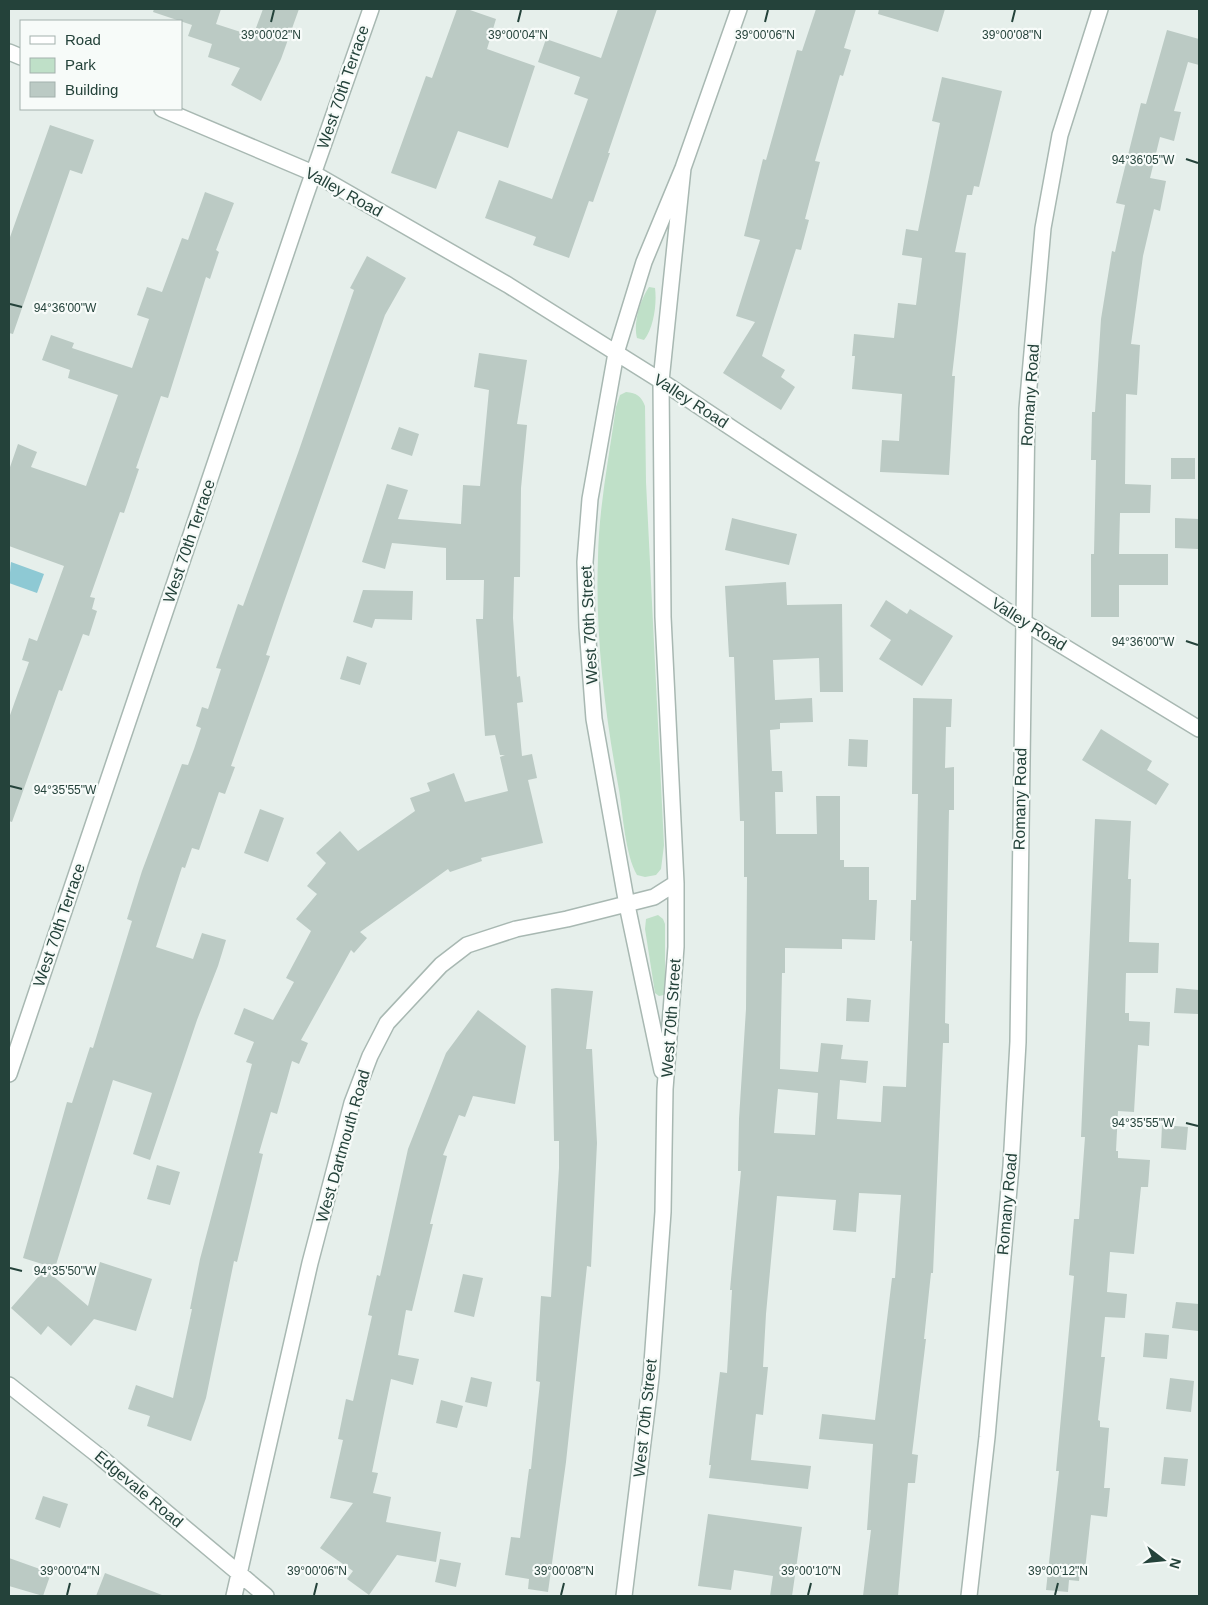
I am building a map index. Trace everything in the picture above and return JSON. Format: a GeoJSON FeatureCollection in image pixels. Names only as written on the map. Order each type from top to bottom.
{"type":"FeatureCollection","features":[{"type":"Feature","properties":{"kind":"street","name":"West 70th Terrace"},"geometry":{"type":"LineString","coordinates":[[9,1074],[313,173],[371,9]]}},
{"type":"Feature","properties":{"kind":"street","name":"West 70th Street"},"geometry":{"type":"LineString","coordinates":[[666,1088],[627,905],[594,719],[587,627],[585,562],[590,499],[616,353],[644,262],[683,168],[739,9]]}},
{"type":"Feature","properties":{"kind":"street","name":"Romany Road"},"geometry":{"type":"LineString","coordinates":[[969,1596],[987,1437],[1011,1166],[1018,1042],[1022,621],[1027,409],[1043,228],[1060,135],[1100,9]]}},
{"type":"Feature","properties":{"kind":"street","name":"Valley Road"},"geometry":{"type":"LineString","coordinates":[[164,110],[313,173],[508,285],[661,381],[1022,621],[1199,729]]}},
{"type":"Feature","properties":{"kind":"street","name":"West 70th Street"},"geometry":{"type":"LineString","coordinates":[[624,1596],[651,1377],[663,1212],[666,1088],[676,947],[676,883],[663,617],[661,381],[683,168]]}},
{"type":"Feature","properties":{"kind":"street","name":"West Dartmouth Road"},"geometry":{"type":"LineString","coordinates":[[234,1596],[310,1263],[352,1103],[370,1056],[387,1023],[441,965],[466,945],[516,929],[627,905],[654,897],[676,883]]}},
{"type":"Feature","properties":{"kind":"street","name":"Edgevale Road"},"geometry":{"type":"LineString","coordinates":[[9,1385],[99,1456],[266,1596]]}},
{"type":"Feature","properties":{"kind":"green space"},"geometry":{"type":"Polygon","coordinates":[[[649,287],[655,288],[656,301],[650,329],[644,340],[637,338],[636,326],[640,305],[649,287]]]}},
{"type":"Feature","properties":{"kind":"green space"},"geometry":{"type":"Polygon","coordinates":[[[626,392],[638,396],[645,406],[646,482],[664,845],[661,869],[656,875],[645,877],[637,875],[625,834],[605,703],[598,616],[598,557],[602,500],[616,407],[620,395],[626,392]]]}},
{"type":"Feature","properties":{"kind":"green space"},"geometry":{"type":"Polygon","coordinates":[[[658,915],[665,924],[665,989],[664,995],[659,996],[655,993],[645,929],[646,919],[658,915]]]}},
{"type":"Feature","properties":{"kind":"water"},"geometry":{"type":"Polygon","coordinates":[[[11,562],[44,574],[37,593],[9,583],[11,562]]]}},
{"type":"Feature","properties":{"kind":"building"},"geometry":{"type":"Polygon","coordinates":[[[154,9],[221,9],[216,24],[253,36],[263,9],[299,9],[281,59],[261,101],[231,85],[240,68],[208,57],[212,44],[188,36],[192,25],[182,20],[153,12],[154,9]]]}},
{"type":"Feature","properties":{"kind":"building"},"geometry":{"type":"Polygon","coordinates":[[[457,9],[467,9],[496,19],[487,49],[535,66],[508,148],[458,131],[436,189],[391,173],[426,76],[432,78],[457,9]]]}},
{"type":"Feature","properties":{"kind":"building"},"geometry":{"type":"Polygon","coordinates":[[[618,9],[657,9],[593,202],[589,201],[569,258],[533,245],[536,237],[485,218],[499,180],[552,199],[588,99],[574,94],[580,77],[538,62],[546,39],[601,58],[618,9]]]}},
{"type":"Feature","properties":{"kind":"building"},"geometry":{"type":"Polygon","coordinates":[[[816,9],[856,9],[844,48],[851,50],[843,76],[840,75],[815,161],[820,162],[805,219],[809,220],[801,250],[796,249],[762,356],[785,370],[781,377],[795,387],[781,410],[723,373],[755,322],[736,316],[760,240],[744,236],[763,159],[766,160],[797,50],[802,51],[816,9]]]}},
{"type":"Feature","properties":{"kind":"building"},"geometry":{"type":"Polygon","coordinates":[[[879,9],[945,9],[938,32],[878,14],[879,9]]]}},
{"type":"Feature","properties":{"kind":"building"},"geometry":{"type":"Polygon","coordinates":[[[1167,30],[1199,39],[1199,65],[1188,62],[1174,111],[1181,112],[1174,141],[1160,137],[1150,178],[1166,181],[1160,211],[1154,209],[1143,256],[1131,344],[1140,345],[1137,395],[1126,394],[1125,484],[1151,485],[1150,513],[1120,513],[1119,554],[1168,554],[1168,585],[1119,585],[1119,617],[1091,617],[1091,554],[1094,554],[1096,460],[1091,460],[1092,412],[1095,412],[1101,319],[1112,251],[1115,252],[1125,205],[1116,203],[1141,103],[1146,104],[1167,30]]]}},
{"type":"Feature","properties":{"kind":"building"},"geometry":{"type":"Polygon","coordinates":[[[942,77],[1002,91],[979,187],[974,186],[972,195],[967,195],[955,252],[966,253],[952,376],[955,376],[949,475],[880,472],[882,440],[899,441],[902,394],[852,389],[855,356],[852,356],[854,334],[894,338],[898,303],[916,305],[922,258],[902,255],[906,229],[918,231],[940,123],[932,121],[942,77]]]}},
{"type":"Feature","properties":{"kind":"building"},"geometry":{"type":"Polygon","coordinates":[[[50,125],[94,140],[82,174],[70,170],[13,334],[9,333],[9,240],[50,125]]]}},
{"type":"Feature","properties":{"kind":"building"},"geometry":{"type":"Polygon","coordinates":[[[205,192],[234,203],[216,250],[219,252],[210,279],[206,277],[168,398],[161,396],[136,468],[139,469],[124,513],[120,512],[90,597],[95,598],[92,609],[97,611],[89,636],[83,634],[62,691],[59,690],[12,822],[9,821],[9,718],[29,662],[22,660],[29,638],[37,641],[64,566],[9,546],[9,470],[18,444],[37,452],[31,467],[86,486],[118,395],[68,378],[70,370],[42,360],[51,335],[74,343],[72,348],[132,368],[149,319],[137,315],[147,287],[162,292],[182,238],[188,240],[205,192]]]}},
{"type":"Feature","properties":{"kind":"building"},"geometry":{"type":"Polygon","coordinates":[[[367,256],[406,278],[385,315],[284,602],[266,655],[270,656],[231,766],[235,767],[225,794],[219,792],[199,850],[192,848],[185,868],[182,867],[156,947],[193,959],[202,933],[226,940],[218,966],[197,1020],[150,1160],[133,1154],[152,1093],[113,1080],[55,1268],[23,1258],[67,1102],[72,1103],[90,1047],[93,1048],[132,921],[127,919],[142,871],[182,764],[188,765],[194,749],[201,728],[196,726],[202,707],[208,709],[221,669],[216,668],[238,604],[243,606],[354,290],[350,288],[367,256]]]}},
{"type":"Feature","properties":{"kind":"building"},"geometry":{"type":"Polygon","coordinates":[[[479,353],[527,360],[517,424],[527,425],[521,488],[520,577],[514,577],[513,618],[517,677],[520,676],[523,702],[517,703],[522,756],[532,754],[537,778],[528,780],[543,843],[481,858],[482,861],[450,872],[448,869],[360,932],[367,938],[354,953],[351,950],[301,1040],[308,1043],[299,1064],[292,1061],[277,1114],[271,1112],[259,1153],[263,1154],[237,1262],[234,1261],[206,1398],[191,1441],[147,1426],[150,1416],[128,1409],[136,1385],[173,1398],[192,1309],[190,1309],[200,1259],[252,1064],[246,1062],[254,1042],[234,1034],[244,1008],[273,1020],[294,982],[286,978],[311,931],[296,919],[317,894],[307,886],[326,863],[316,853],[340,831],[358,851],[415,811],[410,798],[430,791],[427,783],[454,773],[465,802],[508,791],[500,757],[505,755],[500,755],[495,735],[485,736],[476,619],[483,619],[484,580],[446,580],[446,548],[392,543],[385,569],[362,562],[387,484],[408,490],[398,519],[461,524],[463,485],[480,486],[489,390],[474,387],[479,353]]]}},
{"type":"Feature","properties":{"kind":"building"},"geometry":{"type":"Polygon","coordinates":[[[399,427],[419,434],[412,456],[391,449],[399,427]]]}},
{"type":"Feature","properties":{"kind":"building"},"geometry":{"type":"Polygon","coordinates":[[[1171,458],[1195,458],[1195,479],[1171,479],[1171,458]]]}},
{"type":"Feature","properties":{"kind":"building"},"geometry":{"type":"Polygon","coordinates":[[[732,518],[797,534],[789,565],[725,550],[732,518]]]}},
{"type":"Feature","properties":{"kind":"building"},"geometry":{"type":"Polygon","coordinates":[[[1175,518],[1199,519],[1198,549],[1175,548],[1175,518]]]}},
{"type":"Feature","properties":{"kind":"building"},"geometry":{"type":"Polygon","coordinates":[[[786,582],[787,605],[842,604],[843,692],[820,692],[819,658],[773,660],[775,700],[812,698],[813,722],[780,723],[780,729],[770,730],[772,771],[782,771],[783,792],[775,792],[776,834],[817,834],[816,796],[840,796],[840,860],[844,860],[844,867],[869,867],[869,900],[877,900],[875,940],[842,939],[842,949],[785,948],[785,973],[782,973],[780,1069],[818,1072],[821,1043],[843,1045],[841,1059],[868,1061],[866,1083],[840,1080],[837,1119],[881,1122],[883,1086],[906,1087],[912,941],[910,941],[911,900],[916,900],[918,794],[912,794],[913,698],[952,699],[951,727],[946,727],[945,768],[954,767],[954,810],[949,810],[945,1023],[949,1024],[949,1043],[943,1043],[933,1273],[931,1273],[924,1339],[926,1339],[912,1454],[918,1455],[915,1483],[908,1483],[898,1596],[863,1596],[871,1530],[867,1530],[873,1444],[819,1439],[822,1414],[875,1420],[892,1278],[895,1278],[901,1195],[859,1193],[856,1232],[833,1230],[836,1200],[777,1196],[763,1367],[768,1367],[763,1415],[756,1414],[751,1460],[811,1466],[808,1489],[709,1478],[720,1372],[727,1373],[732,1290],[730,1290],[741,1171],[738,1171],[739,1119],[746,1009],[747,877],[744,877],[744,821],[740,821],[734,657],[729,657],[725,586],[786,582]],[[778,1089],[774,1133],[815,1135],[818,1093],[778,1089]]]}},
{"type":"Feature","properties":{"kind":"building"},"geometry":{"type":"Polygon","coordinates":[[[363,590],[413,591],[412,620],[375,619],[372,628],[353,622],[363,590]]]}},
{"type":"Feature","properties":{"kind":"building"},"geometry":{"type":"Polygon","coordinates":[[[886,600],[907,614],[910,609],[953,636],[922,686],[879,659],[891,640],[870,626],[886,600]]]}},
{"type":"Feature","properties":{"kind":"building"},"geometry":{"type":"Polygon","coordinates":[[[347,656],[367,663],[360,685],[340,679],[347,656]]]}},
{"type":"Feature","properties":{"kind":"building"},"geometry":{"type":"Polygon","coordinates":[[[1101,729],[1152,761],[1147,770],[1169,784],[1156,805],[1082,760],[1101,729]]]}},
{"type":"Feature","properties":{"kind":"building"},"geometry":{"type":"Polygon","coordinates":[[[849,739],[868,740],[867,767],[848,766],[849,739]]]}},
{"type":"Feature","properties":{"kind":"building"},"geometry":{"type":"Polygon","coordinates":[[[260,809],[284,818],[268,862],[244,853],[260,809]]]}},
{"type":"Feature","properties":{"kind":"building"},"geometry":{"type":"Polygon","coordinates":[[[1095,819],[1131,821],[1128,879],[1131,879],[1129,942],[1159,943],[1158,973],[1126,973],[1125,1013],[1129,1013],[1129,1021],[1150,1022],[1149,1046],[1138,1045],[1134,1112],[1118,1111],[1116,1151],[1118,1151],[1118,1158],[1150,1160],[1148,1187],[1141,1187],[1134,1254],[1110,1252],[1107,1292],[1127,1294],[1125,1318],[1105,1317],[1101,1357],[1105,1357],[1098,1420],[1100,1421],[1100,1427],[1109,1428],[1104,1488],[1110,1488],[1107,1517],[1091,1515],[1085,1570],[1080,1569],[1079,1581],[1069,1580],[1068,1592],[1046,1590],[1059,1471],[1056,1471],[1074,1276],[1069,1275],[1074,1219],[1079,1219],[1085,1137],[1081,1137],[1095,819]]]}},
{"type":"Feature","properties":{"kind":"building"},"geometry":{"type":"Polygon","coordinates":[[[1176,988],[1199,990],[1198,1014],[1174,1013],[1176,988]]]}},
{"type":"Feature","properties":{"kind":"building"},"geometry":{"type":"Polygon","coordinates":[[[551,989],[593,991],[586,1049],[592,1049],[597,1143],[591,1267],[587,1266],[566,1462],[548,1592],[528,1589],[529,1579],[505,1575],[511,1537],[520,1538],[529,1469],[531,1469],[540,1382],[536,1381],[541,1296],[551,1297],[559,1168],[559,1141],[554,1141],[551,989]]]}},
{"type":"Feature","properties":{"kind":"building"},"geometry":{"type":"Polygon","coordinates":[[[847,998],[871,1000],[869,1022],[846,1021],[847,998]]]}},
{"type":"Feature","properties":{"kind":"building"},"geometry":{"type":"Polygon","coordinates":[[[478,1010],[526,1046],[515,1104],[473,1096],[465,1117],[459,1115],[443,1155],[447,1156],[430,1224],[433,1224],[412,1311],[406,1310],[398,1355],[419,1359],[413,1385],[391,1379],[372,1472],[378,1473],[373,1493],[391,1497],[386,1522],[441,1532],[436,1562],[397,1555],[369,1595],[347,1579],[353,1571],[320,1548],[353,1503],[330,1498],[343,1440],[338,1439],[346,1399],[353,1401],[372,1316],[368,1315],[377,1275],[380,1276],[408,1149],[446,1053],[478,1010]]]}},
{"type":"Feature","properties":{"kind":"building"},"geometry":{"type":"Polygon","coordinates":[[[1162,1125],[1188,1127],[1186,1150],[1161,1148],[1162,1125]]]}},
{"type":"Feature","properties":{"kind":"building"},"geometry":{"type":"Polygon","coordinates":[[[157,1165],[180,1172],[170,1205],[147,1199],[157,1165]]]}},
{"type":"Feature","properties":{"kind":"building"},"geometry":{"type":"Polygon","coordinates":[[[100,1262],[152,1279],[136,1331],[94,1319],[71,1346],[48,1326],[41,1335],[11,1308],[45,1269],[88,1306],[100,1262]]]}},
{"type":"Feature","properties":{"kind":"building"},"geometry":{"type":"Polygon","coordinates":[[[463,1274],[483,1278],[474,1317],[454,1312],[463,1274]]]}},
{"type":"Feature","properties":{"kind":"building"},"geometry":{"type":"Polygon","coordinates":[[[1176,1302],[1199,1304],[1198,1331],[1172,1328],[1176,1302]]]}},
{"type":"Feature","properties":{"kind":"building"},"geometry":{"type":"Polygon","coordinates":[[[1145,1333],[1169,1335],[1167,1359],[1143,1357],[1145,1333]]]}},
{"type":"Feature","properties":{"kind":"building"},"geometry":{"type":"Polygon","coordinates":[[[471,1377],[492,1382],[487,1407],[465,1402],[471,1377]]]}},
{"type":"Feature","properties":{"kind":"building"},"geometry":{"type":"Polygon","coordinates":[[[1170,1378],[1194,1381],[1191,1412],[1166,1409],[1170,1378]]]}},
{"type":"Feature","properties":{"kind":"building"},"geometry":{"type":"Polygon","coordinates":[[[441,1400],[463,1406],[457,1428],[436,1423],[441,1400]]]}},
{"type":"Feature","properties":{"kind":"building"},"geometry":{"type":"Polygon","coordinates":[[[1164,1457],[1188,1459],[1185,1486],[1161,1484],[1164,1457]]]}},
{"type":"Feature","properties":{"kind":"building"},"geometry":{"type":"Polygon","coordinates":[[[43,1496],[68,1504],[60,1528],[35,1519],[43,1496]]]}},
{"type":"Feature","properties":{"kind":"building"},"geometry":{"type":"Polygon","coordinates":[[[708,1514],[802,1527],[792,1596],[770,1596],[773,1576],[734,1570],[731,1590],[698,1586],[708,1514]]]}},
{"type":"Feature","properties":{"kind":"building"},"geometry":{"type":"Polygon","coordinates":[[[9,1558],[51,1573],[43,1596],[9,1586],[9,1558]]]}},
{"type":"Feature","properties":{"kind":"building"},"geometry":{"type":"Polygon","coordinates":[[[440,1559],[461,1563],[456,1587],[435,1582],[440,1559]]]}},
{"type":"Feature","properties":{"kind":"building"},"geometry":{"type":"Polygon","coordinates":[[[105,1573],[162,1595],[162,1596],[96,1596],[105,1573]]]}}]}
